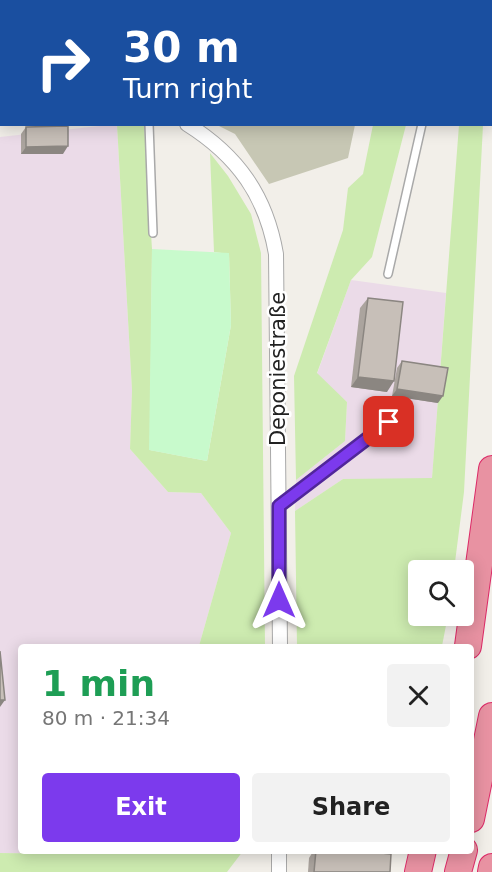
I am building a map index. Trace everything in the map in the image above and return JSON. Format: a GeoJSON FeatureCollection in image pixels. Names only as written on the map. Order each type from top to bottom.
{"type":"FeatureCollection","features":[{"type":"Feature","properties":{"kind":"highway"},"geometry":{"type":"LineString","coordinates":[[468,644],[492,469]]}},
{"type":"Feature","properties":{"kind":"highway"},"geometry":{"type":"LineString","coordinates":[[474,804],[492,716]]}},
{"type":"Feature","properties":{"kind":"highway"},"geometry":{"type":"LineString","coordinates":[[418,872],[422,854]]}},
{"type":"Feature","properties":{"kind":"highway"},"geometry":{"type":"LineString","coordinates":[[458,872],[463,854]]}},
{"type":"Feature","properties":{"kind":"highway"},"geometry":{"type":"LineString","coordinates":[[490,872],[492,867]]}},
{"type":"Feature","properties":{"kind":"street","name":"Deponiestraße"},"geometry":{"type":"LineString","coordinates":[[190,126],[220,147],[235,163],[260,200],[273,236],[278,285],[280,644]]}},
{"type":"Feature","properties":{"kind":"street"},"geometry":{"type":"LineString","coordinates":[[279,854],[279,872]]}},
{"type":"Feature","properties":{"kind":"lane"},"geometry":{"type":"LineString","coordinates":[[149,126],[153,233]]}},
{"type":"Feature","properties":{"kind":"lane"},"geometry":{"type":"LineString","coordinates":[[388,274],[422,126]]}},
{"type":"Feature","properties":{"kind":"lane"},"geometry":{"type":"LineString","coordinates":[[279,506],[389,422]]}},
{"type":"Feature","properties":{"kind":"shaded area"},"geometry":{"type":"Polygon","coordinates":[[[117,126],[132,390],[130,449],[168,492],[201,493],[231,533],[200,644],[18,644],[18,853],[0,853],[0,137],[117,126]]]}},
{"type":"Feature","properties":{"kind":"shaded area"},"geometry":{"type":"Polygon","coordinates":[[[219,126],[355,126],[348,158],[269,184],[235,134],[219,126]]]}},
{"type":"Feature","properties":{"kind":"shaded area"},"geometry":{"type":"Polygon","coordinates":[[[351,280],[446,293],[432,479],[343,479],[295,511],[296,480],[345,441],[347,402],[317,374],[351,280]]]}},
{"type":"Feature","properties":{"kind":"green space"},"geometry":{"type":"Polygon","coordinates":[[[117,126],[144,126],[152,249],[150,450],[207,461],[231,325],[229,254],[214,252],[210,153],[228,176],[251,214],[261,253],[265,644],[200,644],[231,533],[201,493],[168,492],[130,449],[132,390],[117,126]]]}},
{"type":"Feature","properties":{"kind":"green space"},"geometry":{"type":"Polygon","coordinates":[[[373,126],[406,126],[372,257],[351,280],[317,373],[347,402],[345,441],[296,480],[294,376],[343,230],[348,188],[363,174],[373,126]]]}},
{"type":"Feature","properties":{"kind":"green space"},"geometry":{"type":"Polygon","coordinates":[[[459,126],[483,126],[464,492],[455,560],[408,560],[408,626],[446,626],[442,644],[297,644],[295,511],[343,479],[432,478],[459,126]]]}},
{"type":"Feature","properties":{"kind":"green space"},"geometry":{"type":"Polygon","coordinates":[[[152,249],[229,253],[231,325],[207,461],[149,450],[152,249]]]}},
{"type":"Feature","properties":{"kind":"green space"},"geometry":{"type":"Polygon","coordinates":[[[0,853],[241,854],[227,872],[0,872],[0,853]]]}},
{"type":"Feature","properties":{"kind":"building"},"geometry":{"type":"Polygon","coordinates":[[[68,126],[68,146],[26,147],[26,127],[68,126]]]}},
{"type":"Feature","properties":{"kind":"building"},"geometry":{"type":"Polygon","coordinates":[[[368,298],[403,302],[394,381],[358,377],[368,298]]]}},
{"type":"Feature","properties":{"kind":"building"},"geometry":{"type":"Polygon","coordinates":[[[402,361],[448,368],[443,396],[397,389],[402,361]]]}},
{"type":"Feature","properties":{"kind":"building"},"geometry":{"type":"Polygon","coordinates":[[[0,651],[5,700],[0,700],[0,651]]]}},
{"type":"Feature","properties":{"kind":"building"},"geometry":{"type":"Polygon","coordinates":[[[316,854],[391,854],[390,872],[314,872],[316,854]]]}},
{"type":"Feature","properties":{"kind":"route"},"geometry":{"type":"LineString","coordinates":[[279,600],[279,506],[389,422]]}}]}
